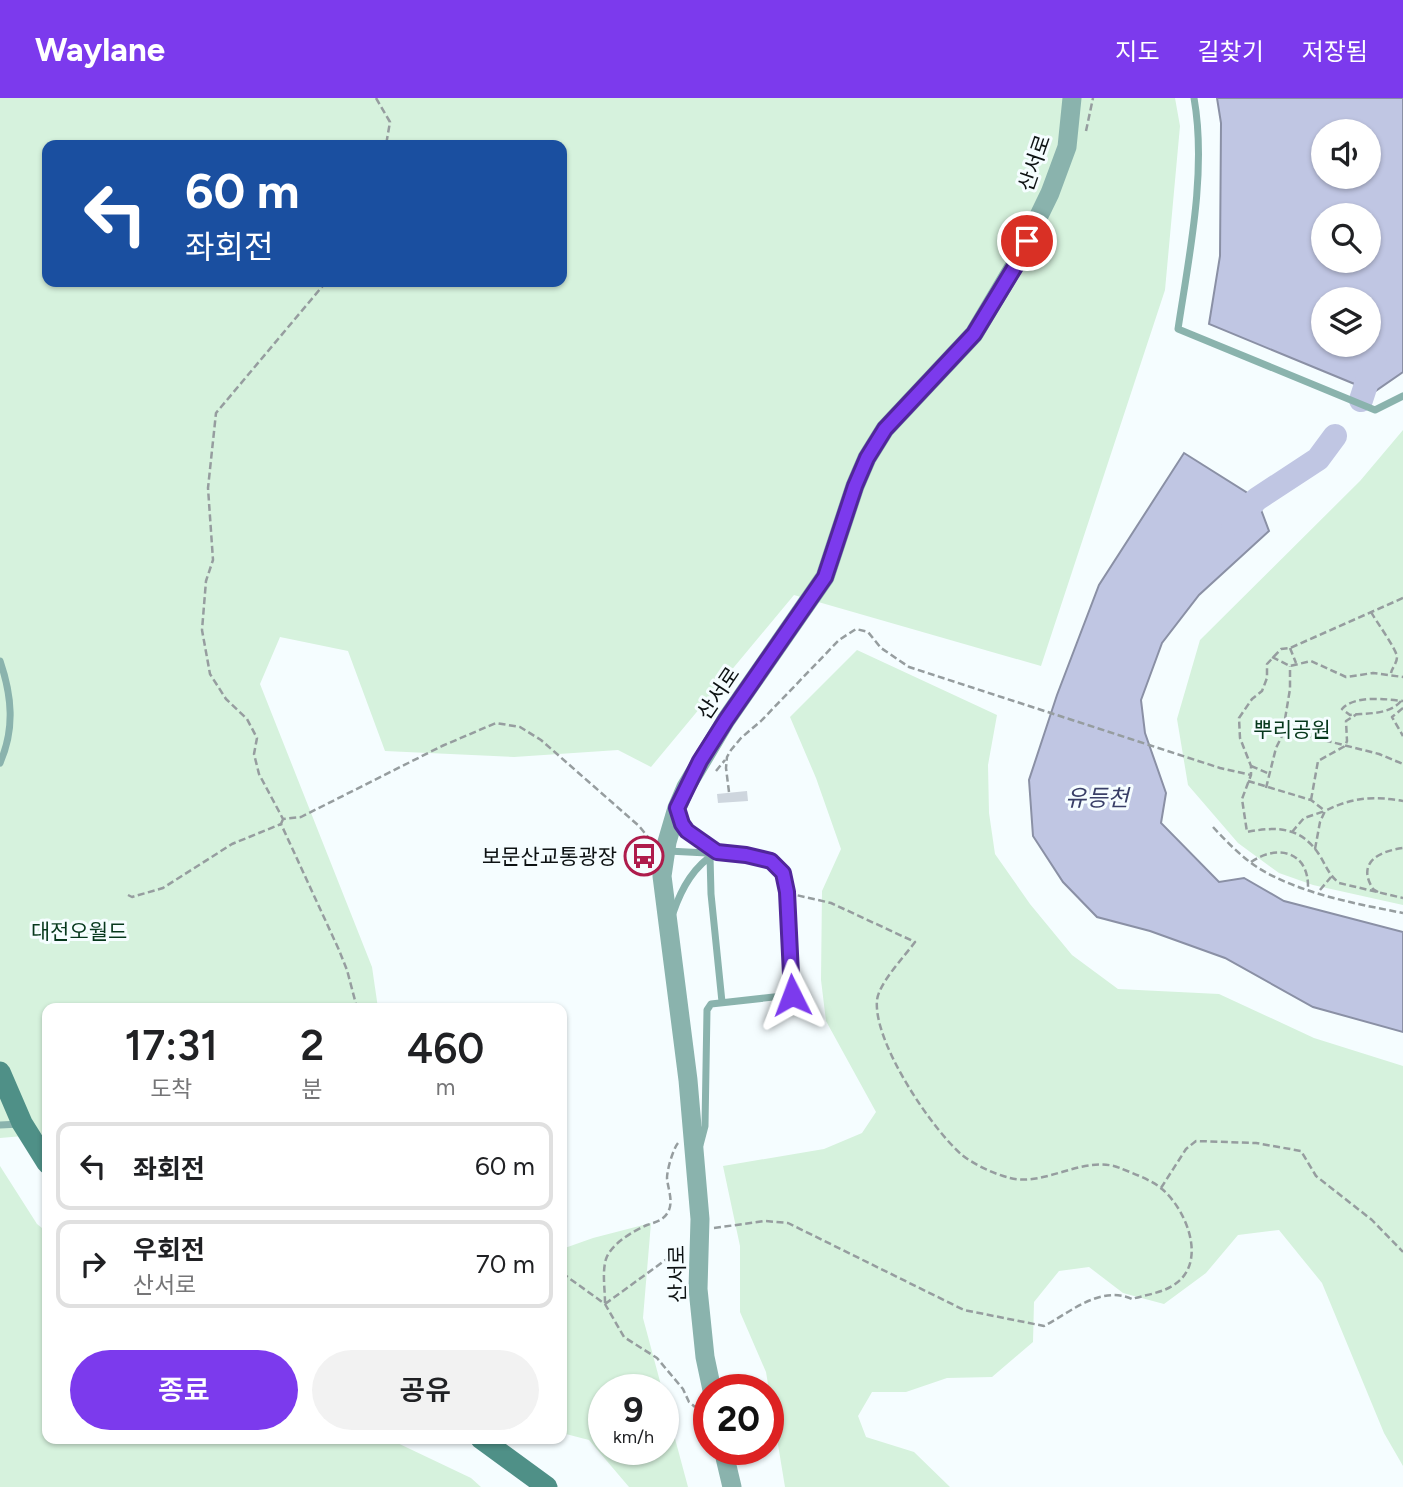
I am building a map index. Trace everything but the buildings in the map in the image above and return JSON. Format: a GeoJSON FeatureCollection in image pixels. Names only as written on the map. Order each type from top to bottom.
{"type":"FeatureCollection","features":[{"type":"Feature","properties":{"kind":"main road"},"geometry":{"type":"LineString","coordinates":[[0,1072],[22,1124],[42,1155]]}},
{"type":"Feature","properties":{"kind":"main road"},"geometry":{"type":"LineString","coordinates":[[488,1444],[547,1487]]}},
{"type":"Feature","properties":{"kind":"street","name":"산서로"},"geometry":{"type":"LineString","coordinates":[[709,1374],[698,1289],[699,1236],[688,1080],[657,850],[695,770],[726,720],[825,577],[867,458],[885,429],[974,334],[1016,265],[1050,193],[1067,147],[1072,98]]}},
{"type":"Feature","properties":{"kind":"street"},"geometry":{"type":"LineString","coordinates":[[727,1465],[732,1487]]}},
{"type":"Feature","properties":{"kind":"lane"},"geometry":{"type":"LineString","coordinates":[[1194,98],[1198,121],[1195,217],[1178,329],[1376,410],[1403,396]]}},
{"type":"Feature","properties":{"kind":"lane"},"geometry":{"type":"LineString","coordinates":[[0,661],[11,704],[10,737],[0,763]]}},
{"type":"Feature","properties":{"kind":"lane"},"geometry":{"type":"LineString","coordinates":[[677,808],[687,831],[714,854]]}},
{"type":"Feature","properties":{"kind":"lane"},"geometry":{"type":"LineString","coordinates":[[657,850],[746,855],[771,861],[783,873],[787,892],[792,995],[722,1002],[712,1004],[707,1010],[705,1126],[694,1165]]}},
{"type":"Feature","properties":{"kind":"lane"},"geometry":{"type":"LineString","coordinates":[[669,924],[684,885],[714,854]]}},
{"type":"Feature","properties":{"kind":"lane"},"geometry":{"type":"LineString","coordinates":[[714,854],[711,894],[722,1002]]}},
{"type":"Feature","properties":{"kind":"lane"},"geometry":{"type":"LineString","coordinates":[[0,1125],[22,1124]]}},
{"type":"Feature","properties":{"kind":"path"},"geometry":{"type":"LineString","coordinates":[[376,98],[390,122],[387,140]]}},
{"type":"Feature","properties":{"kind":"path"},"geometry":{"type":"LineString","coordinates":[[1086,134],[1093,98]]}},
{"type":"Feature","properties":{"kind":"path"},"geometry":{"type":"LineString","coordinates":[[128,895],[132,897],[163,888],[232,844],[281,824],[283,819],[259,774],[254,754],[257,738],[247,719],[226,699],[210,674],[202,630],[206,582],[213,560],[208,488],[216,413],[323,287]]}},
{"type":"Feature","properties":{"kind":"path"},"geometry":{"type":"LineString","coordinates":[[1403,598],[1290,649],[1281,649],[1267,664],[1267,678],[1262,691],[1252,699],[1239,718],[1240,738],[1251,766],[1251,775],[1242,799],[1247,832],[1264,829],[1301,835],[1315,849],[1331,877],[1339,883],[1403,898]]}},
{"type":"Feature","properties":{"kind":"path"},"geometry":{"type":"LineString","coordinates":[[1371,612],[1382,633],[1396,650],[1397,657],[1390,674]]}},
{"type":"Feature","properties":{"kind":"path"},"geometry":{"type":"LineString","coordinates":[[720,767],[741,738],[761,721],[839,640],[856,629],[869,632],[881,648],[909,667],[1220,768],[1251,775]]}},
{"type":"Feature","properties":{"kind":"path"},"geometry":{"type":"LineString","coordinates":[[1290,649],[1296,663]]}},
{"type":"Feature","properties":{"kind":"path"},"geometry":{"type":"LineString","coordinates":[[1272,657],[1290,666]]}},
{"type":"Feature","properties":{"kind":"path"},"geometry":{"type":"LineString","coordinates":[[1290,666],[1304,661],[1317,662],[1341,676],[1350,678],[1373,673],[1403,677]]}},
{"type":"Feature","properties":{"kind":"path"},"geometry":{"type":"LineString","coordinates":[[1266,788],[1276,748],[1284,730],[1290,666]]}},
{"type":"Feature","properties":{"kind":"path"},"geometry":{"type":"LineString","coordinates":[[1370,700],[1402,701],[1390,710],[1357,714],[1343,712],[1343,706],[1370,700]]}},
{"type":"Feature","properties":{"kind":"path"},"geometry":{"type":"LineString","coordinates":[[1403,709],[1392,717],[1403,736]]}},
{"type":"Feature","properties":{"kind":"path"},"geometry":{"type":"LineString","coordinates":[[1311,800],[1318,761],[1345,746],[1346,721],[1357,714]]}},
{"type":"Feature","properties":{"kind":"path"},"geometry":{"type":"LineString","coordinates":[[283,819],[301,817],[442,746],[496,723],[520,727],[541,740],[639,826],[657,850]]}},
{"type":"Feature","properties":{"kind":"path"},"geometry":{"type":"LineString","coordinates":[[1284,730],[1379,754],[1403,764]]}},
{"type":"Feature","properties":{"kind":"path"},"geometry":{"type":"LineString","coordinates":[[727,757],[729,792]]}},
{"type":"Feature","properties":{"kind":"path"},"geometry":{"type":"LineString","coordinates":[[1251,766],[1270,774]]}},
{"type":"Feature","properties":{"kind":"path"},"geometry":{"type":"LineString","coordinates":[[1248,781],[1311,800],[1325,811]]}},
{"type":"Feature","properties":{"kind":"path"},"geometry":{"type":"LineString","coordinates":[[1292,832],[1304,818],[1358,799],[1403,801]]}},
{"type":"Feature","properties":{"kind":"path"},"geometry":{"type":"LineString","coordinates":[[1315,849],[1325,811]]}},
{"type":"Feature","properties":{"kind":"path"},"geometry":{"type":"LineString","coordinates":[[281,824],[339,950],[355,1003]]}},
{"type":"Feature","properties":{"kind":"path"},"geometry":{"type":"LineString","coordinates":[[1213,827],[1265,872],[1344,901],[1403,913]]}},
{"type":"Feature","properties":{"kind":"path"},"geometry":{"type":"LineString","coordinates":[[1381,893],[1373,889],[1367,875],[1373,859],[1386,850],[1403,848]]}},
{"type":"Feature","properties":{"kind":"path"},"geometry":{"type":"LineString","coordinates":[[1251,862],[1263,854],[1276,851],[1288,853],[1303,865],[1308,888]]}},
{"type":"Feature","properties":{"kind":"path"},"geometry":{"type":"LineString","coordinates":[[1319,892],[1331,877]]}},
{"type":"Feature","properties":{"kind":"path"},"geometry":{"type":"LineString","coordinates":[[605,1304],[709,1230],[765,1221],[788,1223],[964,1310],[1044,1326],[1077,1307],[1108,1294],[1120,1293],[1132,1299],[1163,1290],[1180,1280],[1190,1263],[1191,1242],[1185,1219],[1161,1188],[1112,1166],[1091,1166],[1021,1179],[999,1174],[969,1160],[930,1119],[890,1053],[882,1034],[877,1008],[879,994],[915,942],[831,904],[787,892]]}},
{"type":"Feature","properties":{"kind":"path"},"geometry":{"type":"LineString","coordinates":[[605,1304],[604,1268],[608,1254],[631,1234],[665,1217],[670,1206],[667,1174],[673,1150],[690,1126]]}},
{"type":"Feature","properties":{"kind":"path"},"geometry":{"type":"LineString","coordinates":[[1161,1188],[1186,1149],[1196,1141],[1256,1143],[1301,1151],[1316,1176],[1366,1215],[1403,1252]]}},
{"type":"Feature","properties":{"kind":"path"},"geometry":{"type":"LineString","coordinates":[[567,1277],[605,1304],[624,1337],[657,1358],[693,1405]]}},
{"type":"Feature","properties":{"kind":"green space","name":"대전오월드"},"geometry":{"type":"Polygon","coordinates":[[[0,98],[1175,98],[1180,126],[1165,290],[1041,666],[794,595],[651,767],[618,750],[514,757],[385,751],[348,651],[280,637],[260,684],[372,967],[377,1003],[42,1003],[42,1134],[0,1138],[0,98]]]}},
{"type":"Feature","properties":{"kind":"green space","name":"뿌리공원"},"geometry":{"type":"Polygon","coordinates":[[[1403,430],[1403,905],[1313,885],[1279,873],[1238,843],[1188,785],[1177,719],[1200,640],[1360,481],[1403,430]]]}},
{"type":"Feature","properties":{"kind":"green space"},"geometry":{"type":"Polygon","coordinates":[[[857,650],[997,715],[988,765],[989,813],[995,854],[1030,904],[1072,955],[1118,989],[1219,994],[1314,1038],[1403,1066],[1403,1466],[1384,1433],[1322,1283],[1279,1230],[1238,1235],[1206,1273],[1164,1304],[1123,1293],[1089,1267],[1059,1271],[1034,1302],[1033,1342],[992,1377],[947,1378],[906,1392],[872,1392],[858,1416],[866,1437],[914,1452],[950,1487],[785,1487],[781,1465],[784,1465],[784,1374],[766,1374],[740,1312],[740,1246],[723,1166],[824,1149],[862,1133],[876,1112],[826,1021],[821,980],[822,891],[841,849],[816,778],[790,717],[857,650]]]}},
{"type":"Feature","properties":{"kind":"green space"},"geometry":{"type":"Polygon","coordinates":[[[0,1166],[42,1228],[42,1444],[400,1444],[471,1478],[481,1487],[0,1487],[0,1166]]]}},
{"type":"Feature","properties":{"kind":"green space"},"geometry":{"type":"Polygon","coordinates":[[[651,1223],[643,1318],[658,1374],[588,1374],[588,1440],[567,1434],[567,1247],[651,1223]]]}},
{"type":"Feature","properties":{"kind":"green space"},"geometry":{"type":"Polygon","coordinates":[[[679,1454],[688,1487],[629,1487],[610,1465],[679,1465],[679,1454]]]}},
{"type":"Feature","properties":{"kind":"water"},"geometry":{"type":"Polygon","coordinates":[[[1217,98],[1403,98],[1403,372],[1374,392],[1209,324],[1220,256],[1221,123],[1217,98]]]}},
{"type":"Feature","properties":{"kind":"water","name":"유등천"},"geometry":{"type":"Polygon","coordinates":[[[1184,453],[1257,499],[1269,531],[1199,595],[1162,643],[1141,700],[1145,733],[1166,793],[1161,823],[1219,882],[1244,878],[1284,901],[1403,932],[1403,1032],[1313,1007],[1225,958],[1150,931],[1097,917],[1063,882],[1033,836],[1029,780],[1057,695],[1099,585],[1184,453]]]}},
{"type":"Feature","properties":{"kind":"waterway","name":"유등천"},"geometry":{"type":"LineString","coordinates":[[1361,400],[1375,357]]}},
{"type":"Feature","properties":{"kind":"waterway","name":"유등천"},"geometry":{"type":"LineString","coordinates":[[1233,523],[1257,499],[1318,459],[1335,436]]}},
{"type":"Feature","properties":{"kind":"place","name":"보문산교통광장"},"geometry":{"type":"Point","coordinates":[644,856]}},
{"type":"Feature","properties":{"kind":"route"},"geometry":{"type":"LineString","coordinates":[[792,995],[787,892],[783,873],[771,861],[717,852],[687,831],[677,808],[700,761],[726,720],[825,577],[867,458],[885,429],[974,334],[1016,265],[1027,241]]}}]}
